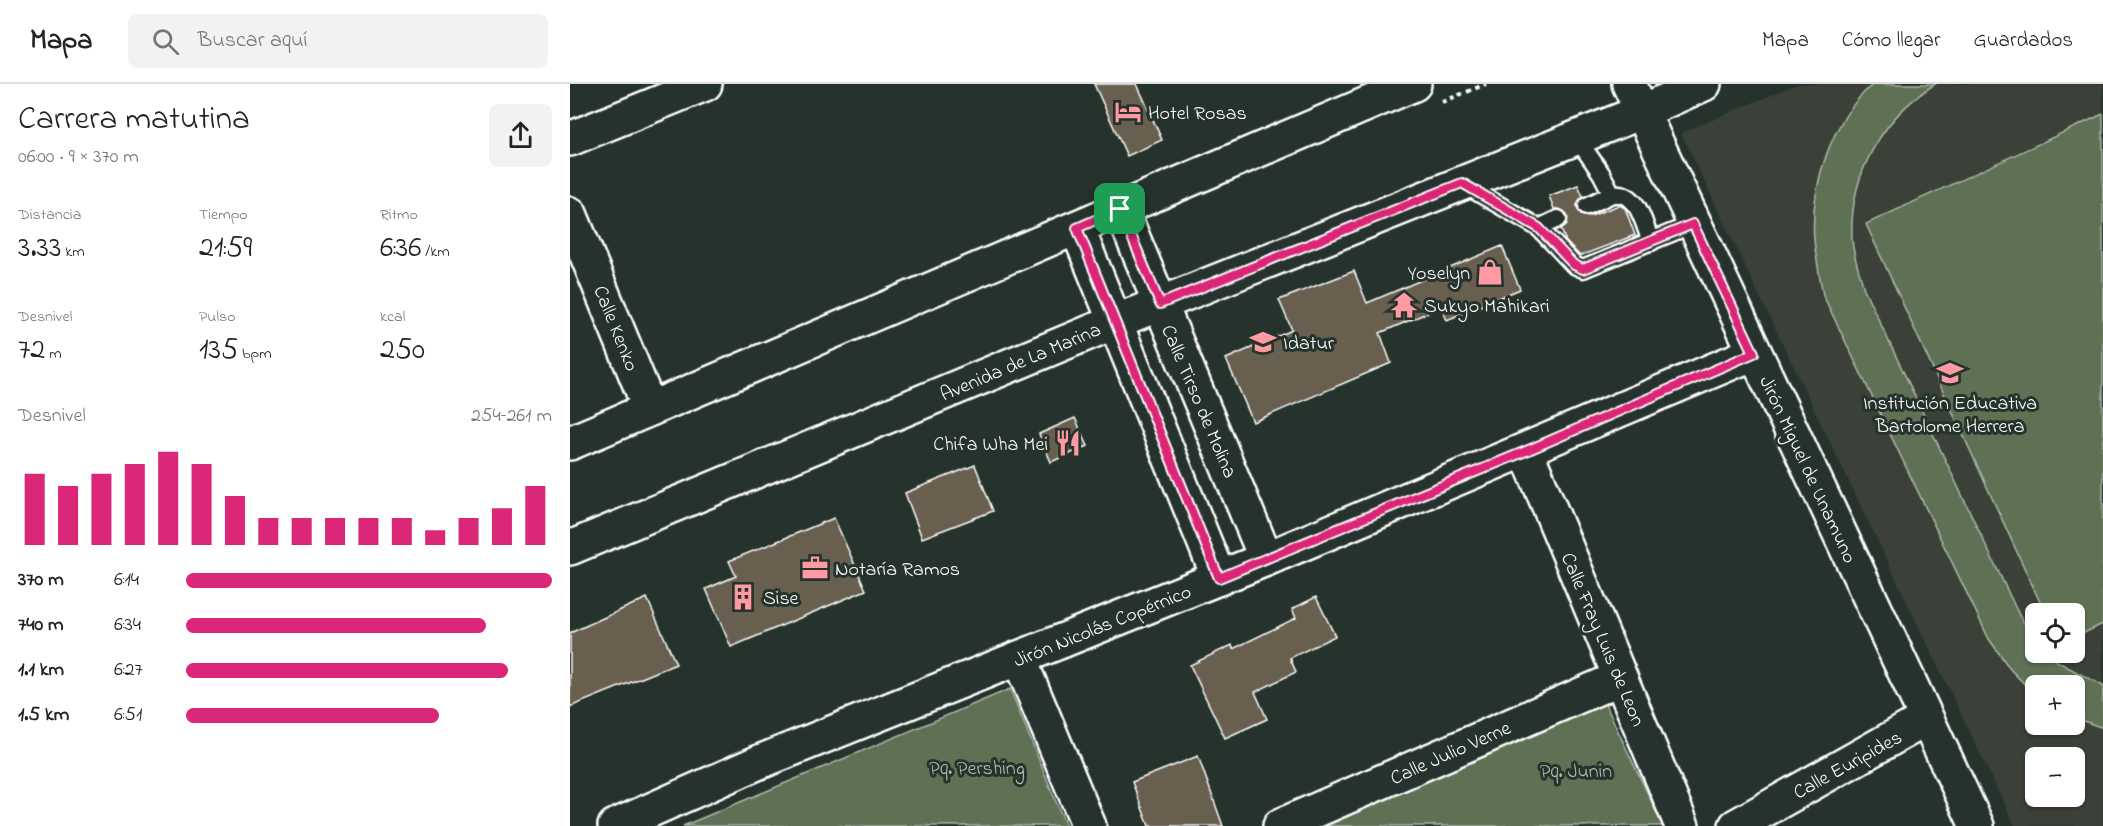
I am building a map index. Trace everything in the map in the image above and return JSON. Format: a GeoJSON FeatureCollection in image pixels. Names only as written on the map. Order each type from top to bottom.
{"type":"FeatureCollection","features":[{"type":"Feature","properties":{"kind":"street"},"geometry":{"type":"LineString","coordinates":[[570,139],[705,84]]}},
{"type":"Feature","properties":{"kind":"street"},"geometry":{"type":"LineString","coordinates":[[570,443],[1077,228],[1367,93],[1414,84]]}},
{"type":"Feature","properties":{"kind":"street","name":"Avenida de La Marina"},"geometry":{"type":"LineString","coordinates":[[570,548],[1117,321],[1576,137],[1635,98],[1704,84]]}},
{"type":"Feature","properties":{"kind":"street","name":"Jirón Miguel de Unamuno"},"geometry":{"type":"LineString","coordinates":[[1635,98],[1977,826]]}},
{"type":"Feature","properties":{"kind":"street","name":"Calle Tirso de Molina"},"geometry":{"type":"LineString","coordinates":[[1120,209],[1266,559]]}},
{"type":"Feature","properties":{"kind":"street","name":"Calle Kenko"},"geometry":{"type":"LineString","coordinates":[[570,214],[650,409]]}},
{"type":"Feature","properties":{"kind":"street"},"geometry":{"type":"LineString","coordinates":[[1077,228],[1117,321],[1219,578]]}},
{"type":"Feature","properties":{"kind":"street","name":"Jirón Nicolás Copérnico"},"geometry":{"type":"LineString","coordinates":[[615,826],[757,763],[1266,559],[1754,353]]}},
{"type":"Feature","properties":{"kind":"street","name":"Calle Fray Luis de Leon"},"geometry":{"type":"LineString","coordinates":[[1526,451],[1682,826]]}},
{"type":"Feature","properties":{"kind":"street"},"geometry":{"type":"LineString","coordinates":[[1019,658],[1089,826]]}},
{"type":"Feature","properties":{"kind":"street","name":"Calle Julio Verne"},"geometry":{"type":"LineString","coordinates":[[1281,826],[1620,678]]}},
{"type":"Feature","properties":{"kind":"street","name":"Calle Euripides"},"geometry":{"type":"LineString","coordinates":[[1736,826],[1926,719]]}},
{"type":"Feature","properties":{"kind":"lane"},"geometry":{"type":"LineString","coordinates":[[1576,137],[1602,173],[1612,194]]}},
{"type":"Feature","properties":{"kind":"lane"},"geometry":{"type":"LineString","coordinates":[[1462,183],[1539,228],[1574,265],[1583,269],[1693,224]]}},
{"type":"Feature","properties":{"kind":"lane"},"geometry":{"type":"LineString","coordinates":[[1587,206],[1612,194],[1622,193],[1632,198],[1652,242]]}},
{"type":"Feature","properties":{"kind":"lane"},"geometry":{"type":"LineString","coordinates":[[1539,228],[1558,219]]}},
{"type":"Feature","properties":{"kind":"shaded area","name":"Institución Educativa Bartolome Herrera"},"geometry":{"type":"Polygon","coordinates":[[[1797,84],[2103,84],[2103,826],[2015,826],[1681,133],[1797,84]]]}},
{"type":"Feature","properties":{"kind":"green space"},"geometry":{"type":"Polygon","coordinates":[[[1873,84],[1935,84],[1899,114],[1884,131],[1872,151],[1856,193],[1852,216],[1855,258],[1864,289],[2025,624],[2025,663],[2060,663],[2082,675],[2025,675],[2025,685],[2010,669],[1989,639],[1823,295],[1814,240],[1816,198],[1826,155],[1835,135],[1858,99],[1873,84]]]}},
{"type":"Feature","properties":{"kind":"green space"},"geometry":{"type":"Polygon","coordinates":[[[2103,114],[2103,624],[2085,632],[2085,603],[2040,603],[1866,224],[2103,114]]]}},
{"type":"Feature","properties":{"kind":"green space"},"geometry":{"type":"Polygon","coordinates":[[[2085,676],[2103,686],[2103,728],[2085,722],[2085,676]]]}},
{"type":"Feature","properties":{"kind":"green space","name":"Pq. Pershing"},"geometry":{"type":"Polygon","coordinates":[[[1010,689],[1066,826],[683,826],[1010,689]]]}},
{"type":"Feature","properties":{"kind":"green space","name":"Pq. Junin"},"geometry":{"type":"Polygon","coordinates":[[[1602,697],[1663,826],[1317,826],[1602,697]]]}},
{"type":"Feature","properties":{"kind":"building","name":"Hotel Rosas"},"geometry":{"type":"Polygon","coordinates":[[[1094,84],[1137,84],[1162,140],[1127,156],[1094,84]]]}},
{"type":"Feature","properties":{"kind":"building"},"geometry":{"type":"Polygon","coordinates":[[[1578,185],[1583,196],[1577,205],[1581,214],[1591,216],[1619,205],[1625,208],[1635,235],[1580,256],[1566,242],[1561,229],[1567,224],[1567,214],[1554,209],[1549,196],[1578,185]]]}},
{"type":"Feature","properties":{"kind":"building"},"geometry":{"type":"Polygon","coordinates":[[[1502,246],[1520,289],[1447,320],[1441,307],[1380,333],[1391,363],[1253,422],[1226,359],[1292,330],[1279,300],[1354,271],[1367,303],[1502,246]]]}},
{"type":"Feature","properties":{"kind":"building"},"geometry":{"type":"Polygon","coordinates":[[[1075,418],[1088,446],[1051,462],[1039,434],[1075,418]]]}},
{"type":"Feature","properties":{"kind":"building"},"geometry":{"type":"Polygon","coordinates":[[[975,465],[993,511],[922,538],[905,493],[975,465]]]}},
{"type":"Feature","properties":{"kind":"building"},"geometry":{"type":"Polygon","coordinates":[[[834,518],[866,590],[731,647],[706,589],[736,576],[729,561],[834,518]]]}},
{"type":"Feature","properties":{"kind":"building"},"geometry":{"type":"Polygon","coordinates":[[[1316,597],[1335,636],[1290,658],[1296,672],[1255,692],[1267,719],[1225,738],[1190,665],[1232,645],[1233,649],[1296,618],[1292,609],[1316,597]]]}},
{"type":"Feature","properties":{"kind":"building"},"geometry":{"type":"Polygon","coordinates":[[[647,598],[676,664],[570,707],[570,633],[647,598]]]}},
{"type":"Feature","properties":{"kind":"building"},"geometry":{"type":"Polygon","coordinates":[[[1198,756],[1223,826],[1149,826],[1132,782],[1198,756]]]}},
{"type":"Feature","properties":{"kind":"place","name":"Hotel Rosas"},"geometry":{"type":"Point","coordinates":[1128,112]}},
{"type":"Feature","properties":{"kind":"place","name":"Yoselyn"},"geometry":{"type":"Point","coordinates":[1490,272]}},
{"type":"Feature","properties":{"kind":"place","name":"Sukyo Mahikari"},"geometry":{"type":"Point","coordinates":[1404,305]}},
{"type":"Feature","properties":{"kind":"place","name":"Idatur"},"geometry":{"type":"Point","coordinates":[1263,342]}},
{"type":"Feature","properties":{"kind":"place","name":"Institución Educativa Bartolome Herrera"},"geometry":{"type":"Point","coordinates":[1950,373]}},
{"type":"Feature","properties":{"kind":"place","name":"Chifa Wha Mei"},"geometry":{"type":"Point","coordinates":[1068,443]}},
{"type":"Feature","properties":{"kind":"place","name":"Notaría Ramos"},"geometry":{"type":"Point","coordinates":[815,568]}},
{"type":"Feature","properties":{"kind":"place","name":"Sise"},"geometry":{"type":"Point","coordinates":[743,597]}},
{"type":"Feature","properties":{"kind":"route"},"geometry":{"type":"LineString","coordinates":[[1462,183],[1539,228],[1574,265],[1583,269],[1693,224],[1754,353],[1526,451],[1219,578],[1117,321],[1077,228],[1120,209],[1160,304],[1462,183]]}}]}
